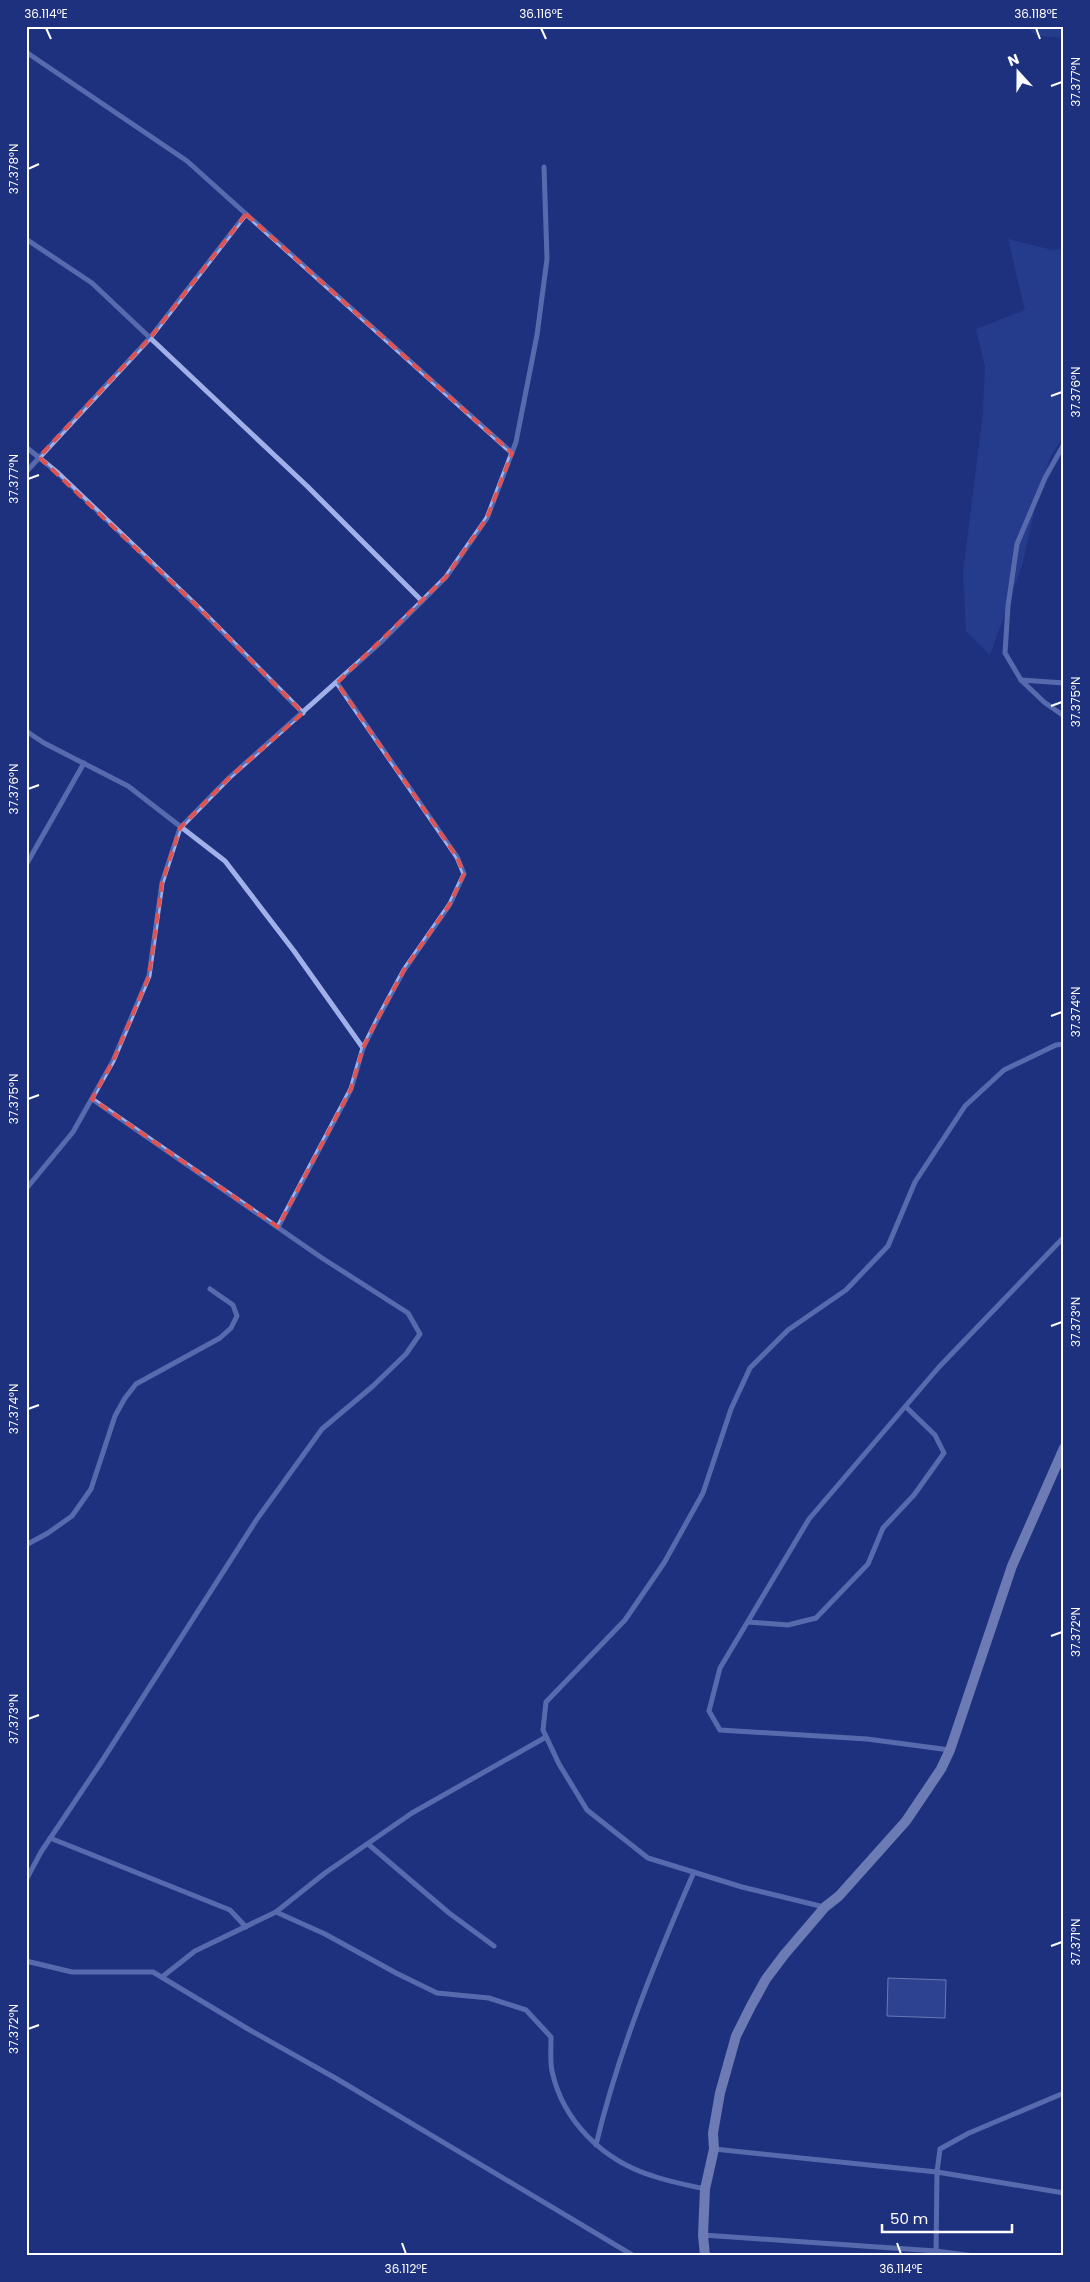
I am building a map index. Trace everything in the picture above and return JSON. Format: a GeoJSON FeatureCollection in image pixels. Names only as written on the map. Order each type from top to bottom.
{"type":"FeatureCollection","features":[{"type":"Feature","properties":{"kind":"main road"},"geometry":{"type":"LineString","coordinates":[[705,2256],[703,2235],[706,2188],[714,2149],[713,2133],[720,2093],[736,2036],[766,1979],[825,1907],[839,1896],[906,1821],[941,1769],[950,1750],[1012,1566],[1064,1448]]}},
{"type":"Feature","properties":{"kind":"street"},"geometry":{"type":"LineString","coordinates":[[26,30],[29,26]]}},
{"type":"Feature","properties":{"kind":"street"},"geometry":{"type":"LineString","coordinates":[[26,52],[187,161],[512,453]]}},
{"type":"Feature","properties":{"kind":"street"},"geometry":{"type":"LineString","coordinates":[[26,1189],[72,1132],[113,1061],[149,976],[162,883],[180,828],[230,777],[336,683],[446,577],[487,518],[516,442],[537,335],[547,259],[544,167]]}},
{"type":"Feature","properties":{"kind":"street"},"geometry":{"type":"LineString","coordinates":[[26,472],[150,338],[246,214]]}},
{"type":"Feature","properties":{"kind":"street"},"geometry":{"type":"LineString","coordinates":[[26,239],[92,283],[307,486],[422,601]]}},
{"type":"Feature","properties":{"kind":"street"},"geometry":{"type":"LineString","coordinates":[[1064,444],[1045,478],[1017,544],[1008,606],[1006,653],[1021,680],[1044,702],[1064,716]]}},
{"type":"Feature","properties":{"kind":"street"},"geometry":{"type":"LineString","coordinates":[[26,447],[58,473],[197,606],[303,713]]}},
{"type":"Feature","properties":{"kind":"street"},"geometry":{"type":"LineString","coordinates":[[1021,680],[1064,683]]}},
{"type":"Feature","properties":{"kind":"street"},"geometry":{"type":"LineString","coordinates":[[278,1227],[351,1089],[363,1048],[404,970],[450,904],[464,874],[457,857],[336,683]]}},
{"type":"Feature","properties":{"kind":"street"},"geometry":{"type":"LineString","coordinates":[[26,731],[44,743],[128,786],[225,861],[294,951],[363,1048]]}},
{"type":"Feature","properties":{"kind":"street"},"geometry":{"type":"LineString","coordinates":[[26,865],[84,764]]}},
{"type":"Feature","properties":{"kind":"street"},"geometry":{"type":"LineString","coordinates":[[825,1907],[742,1887],[648,1858],[587,1810],[559,1764],[543,1730],[546,1702],[625,1620],[664,1563],[703,1493],[731,1409],[750,1368],[788,1330],[846,1290],[888,1246],[916,1182],[965,1106],[1004,1070],[1064,1044]]}},
{"type":"Feature","properties":{"kind":"street"},"geometry":{"type":"LineString","coordinates":[[26,1880],[50,1838],[102,1762],[257,1519],[322,1429],[374,1386],[406,1354],[420,1334],[408,1313],[278,1227],[92,1099]]}},
{"type":"Feature","properties":{"kind":"street"},"geometry":{"type":"LineString","coordinates":[[950,1750],[867,1738],[720,1730],[709,1711],[720,1668],[809,1519],[939,1367],[1064,1237]]}},
{"type":"Feature","properties":{"kind":"street"},"geometry":{"type":"LineString","coordinates":[[26,1545],[48,1533],[72,1516],[91,1489],[116,1416],[125,1398],[136,1384],[220,1338],[230,1328],[238,1316],[233,1305],[210,1289]]}},
{"type":"Feature","properties":{"kind":"street"},"geometry":{"type":"LineString","coordinates":[[748,1622],[788,1625],[816,1618],[868,1564],[883,1528],[914,1495],[944,1453],[934,1435],[906,1407]]}},
{"type":"Feature","properties":{"kind":"street"},"geometry":{"type":"LineString","coordinates":[[162,1977],[195,1951],[276,1912],[325,1873],[412,1813],[546,1737]]}},
{"type":"Feature","properties":{"kind":"street"},"geometry":{"type":"LineString","coordinates":[[50,1838],[230,1910],[246,1927]]}},
{"type":"Feature","properties":{"kind":"street"},"geometry":{"type":"LineString","coordinates":[[368,1844],[449,1913],[494,1946]]}},
{"type":"Feature","properties":{"kind":"street"},"geometry":{"type":"LineString","coordinates":[[596,2145],[603,2115],[657,1960],[694,1872]]}},
{"type":"Feature","properties":{"kind":"street"},"geometry":{"type":"LineString","coordinates":[[276,1912],[325,1934],[437,1993],[489,1998],[526,2010],[551,2037],[552,2070],[560,2101],[583,2133],[610,2157],[652,2176],[706,2188]]}},
{"type":"Feature","properties":{"kind":"street"},"geometry":{"type":"LineString","coordinates":[[26,1961],[72,1972],[153,1972],[634,2256]]}},
{"type":"Feature","properties":{"kind":"street"},"geometry":{"type":"LineString","coordinates":[[936,2253],[937,2172],[940,2149],[969,2133],[1064,2093]]}},
{"type":"Feature","properties":{"kind":"street"},"geometry":{"type":"LineString","coordinates":[[714,2149],[937,2172],[1064,2193]]}},
{"type":"Feature","properties":{"kind":"street"},"geometry":{"type":"LineString","coordinates":[[703,2235],[974,2256]]}},
{"type":"Feature","properties":{"kind":"highlighted area"},"geometry":{"type":"Polygon","coordinates":[[[246,214],[512,453],[487,518],[446,577],[337,683],[457,857],[464,874],[450,904],[404,970],[377,1020],[363,1048],[351,1089],[278,1227],[92,1099],[113,1061],[149,976],[162,883],[180,828],[230,777],[303,713],[197,606],[39,457],[150,338],[246,214]]]}},
{"type":"Feature","properties":{"kind":"shaded area"},"geometry":{"type":"Polygon","coordinates":[[[1025,26],[1064,26],[1064,38],[1037,36],[1025,26]]]}},
{"type":"Feature","properties":{"kind":"shaded area"},"geometry":{"type":"Polygon","coordinates":[[[1008,239],[1052,250],[1064,249],[1064,435],[1050,458],[1034,511],[1023,562],[990,655],[966,631],[963,573],[983,413],[985,366],[976,329],[1025,310],[1008,239]]]}},
{"type":"Feature","properties":{"kind":"building"},"geometry":{"type":"Polygon","coordinates":[[[888,1978],[946,1980],[945,2018],[887,2016],[888,1978]]]}}]}
